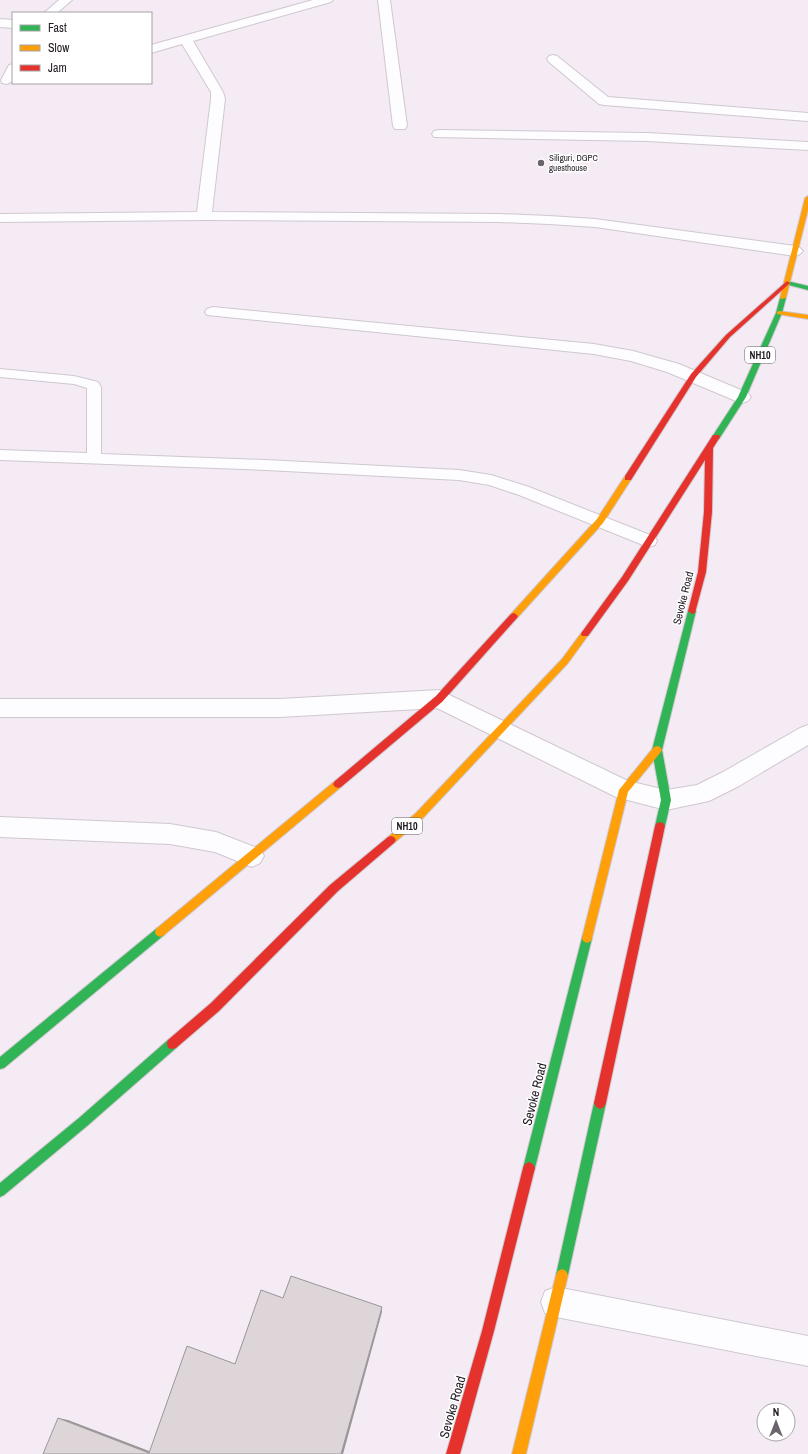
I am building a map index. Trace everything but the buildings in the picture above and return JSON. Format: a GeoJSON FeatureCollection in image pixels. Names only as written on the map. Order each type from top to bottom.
{"type":"FeatureCollection","features":[{"type":"Feature","properties":{"kind":"main road","name":"NH10"},"geometry":{"type":"LineString","coordinates":[[0,1191],[83,1122],[215,1007],[334,888],[419,816],[565,661],[625,579],[742,397],[779,313],[808,198]]}},
{"type":"Feature","properties":{"kind":"main road"},"geometry":{"type":"LineString","coordinates":[[0,1064],[439,699],[600,521],[693,376],[728,336],[787,283],[808,288]]}},
{"type":"Feature","properties":{"kind":"main road"},"geometry":{"type":"LineString","coordinates":[[779,313],[808,317]]}},
{"type":"Feature","properties":{"kind":"main road","name":"Sevoke Road"},"geometry":{"type":"LineString","coordinates":[[519,1454],[556,1302],[666,800],[657,750],[702,572],[708,512],[709,448]]}},
{"type":"Feature","properties":{"kind":"main road","name":"Sevoke Road"},"geometry":{"type":"LineString","coordinates":[[452,1454],[488,1331],[624,790],[657,750]]}},
{"type":"Feature","properties":{"kind":"street"},"geometry":{"type":"LineString","coordinates":[[51,12],[66,0]]}},
{"type":"Feature","properties":{"kind":"street"},"geometry":{"type":"LineString","coordinates":[[152,49],[254,19],[327,0]]}},
{"type":"Feature","properties":{"kind":"street"},"geometry":{"type":"LineString","coordinates":[[384,0],[400,126]]}},
{"type":"Feature","properties":{"kind":"street"},"geometry":{"type":"LineString","coordinates":[[0,23],[12,24]]}},
{"type":"Feature","properties":{"kind":"street"},"geometry":{"type":"LineString","coordinates":[[186,40],[216,92],[218,100],[204,216]]}},
{"type":"Feature","properties":{"kind":"street"},"geometry":{"type":"LineString","coordinates":[[553,59],[604,101],[808,117]]}},
{"type":"Feature","properties":{"kind":"street"},"geometry":{"type":"LineString","coordinates":[[7,80],[12,70]]}},
{"type":"Feature","properties":{"kind":"street"},"geometry":{"type":"LineString","coordinates":[[439,134],[647,137],[808,146]]}},
{"type":"Feature","properties":{"kind":"street"},"geometry":{"type":"LineString","coordinates":[[0,218],[204,216],[499,218],[549,220],[595,223],[794,251]]}},
{"type":"Feature","properties":{"kind":"street"},"geometry":{"type":"LineString","coordinates":[[213,312],[594,349],[633,356],[673,368],[742,397]]}},
{"type":"Feature","properties":{"kind":"street"},"geometry":{"type":"LineString","coordinates":[[0,708],[280,708],[439,699],[624,790],[666,800],[701,794],[731,779],[808,734]]}},
{"type":"Feature","properties":{"kind":"street"},"geometry":{"type":"LineString","coordinates":[[0,828],[170,834],[216,842],[252,856]]}},
{"type":"Feature","properties":{"kind":"street"},"geometry":{"type":"LineString","coordinates":[[556,1302],[808,1351]]}},
{"type":"Feature","properties":{"kind":"lane"},"geometry":{"type":"LineString","coordinates":[[0,373],[74,380],[93,386],[94,458]]}},
{"type":"Feature","properties":{"kind":"lane"},"geometry":{"type":"LineString","coordinates":[[0,455],[266,465],[459,475],[491,480],[524,490],[649,541]]}},
{"type":"Feature","properties":{"kind":"traffic: fast"},"geometry":{"type":"LineString","coordinates":[[787,283],[808,288]]}},
{"type":"Feature","properties":{"kind":"traffic: fast"},"geometry":{"type":"LineString","coordinates":[[716,437],[742,397],[779,313],[783,298]]}},
{"type":"Feature","properties":{"kind":"traffic: fast"},"geometry":{"type":"LineString","coordinates":[[660,826],[666,800],[657,750],[692,611]]}},
{"type":"Feature","properties":{"kind":"traffic: fast"},"geometry":{"type":"LineString","coordinates":[[0,1064],[160,932]]}},
{"type":"Feature","properties":{"kind":"traffic: fast"},"geometry":{"type":"LineString","coordinates":[[529,1168],[587,938]]}},
{"type":"Feature","properties":{"kind":"traffic: fast"},"geometry":{"type":"LineString","coordinates":[[0,1191],[83,1122],[172,1044]]}},
{"type":"Feature","properties":{"kind":"traffic: fast"},"geometry":{"type":"LineString","coordinates":[[562,1275],[600,1103]]}},
{"type":"Feature","properties":{"kind":"traffic: slow"},"geometry":{"type":"LineString","coordinates":[[783,298],[808,198]]}},
{"type":"Feature","properties":{"kind":"traffic: slow"},"geometry":{"type":"LineString","coordinates":[[779,313],[808,317]]}},
{"type":"Feature","properties":{"kind":"traffic: slow"},"geometry":{"type":"LineString","coordinates":[[514,616],[600,521],[628,478]]}},
{"type":"Feature","properties":{"kind":"traffic: slow"},"geometry":{"type":"LineString","coordinates":[[391,840],[419,816],[565,661],[585,634]]}},
{"type":"Feature","properties":{"kind":"traffic: slow"},"geometry":{"type":"LineString","coordinates":[[587,938],[624,790],[657,750]]}},
{"type":"Feature","properties":{"kind":"traffic: slow"},"geometry":{"type":"LineString","coordinates":[[160,932],[338,784]]}},
{"type":"Feature","properties":{"kind":"traffic: slow"},"geometry":{"type":"LineString","coordinates":[[519,1454],[562,1275]]}},
{"type":"Feature","properties":{"kind":"traffic: jam"},"geometry":{"type":"LineString","coordinates":[[628,478],[693,376],[728,336],[787,283]]}},
{"type":"Feature","properties":{"kind":"traffic: jam"},"geometry":{"type":"LineString","coordinates":[[585,634],[625,579],[716,437]]}},
{"type":"Feature","properties":{"kind":"traffic: jam"},"geometry":{"type":"LineString","coordinates":[[692,611],[702,572],[708,512],[709,448]]}},
{"type":"Feature","properties":{"kind":"traffic: jam"},"geometry":{"type":"LineString","coordinates":[[338,784],[439,699],[514,616]]}},
{"type":"Feature","properties":{"kind":"traffic: jam"},"geometry":{"type":"LineString","coordinates":[[600,1103],[660,826]]}},
{"type":"Feature","properties":{"kind":"traffic: jam"},"geometry":{"type":"LineString","coordinates":[[172,1044],[215,1007],[334,888],[391,840]]}},
{"type":"Feature","properties":{"kind":"traffic: jam"},"geometry":{"type":"LineString","coordinates":[[453,1454],[488,1331],[529,1168]]}},
{"type":"Feature","properties":{"kind":"place","name":"Siliguri, DGPC guesthouse"},"geometry":{"type":"Point","coordinates":[541,163]}}]}
